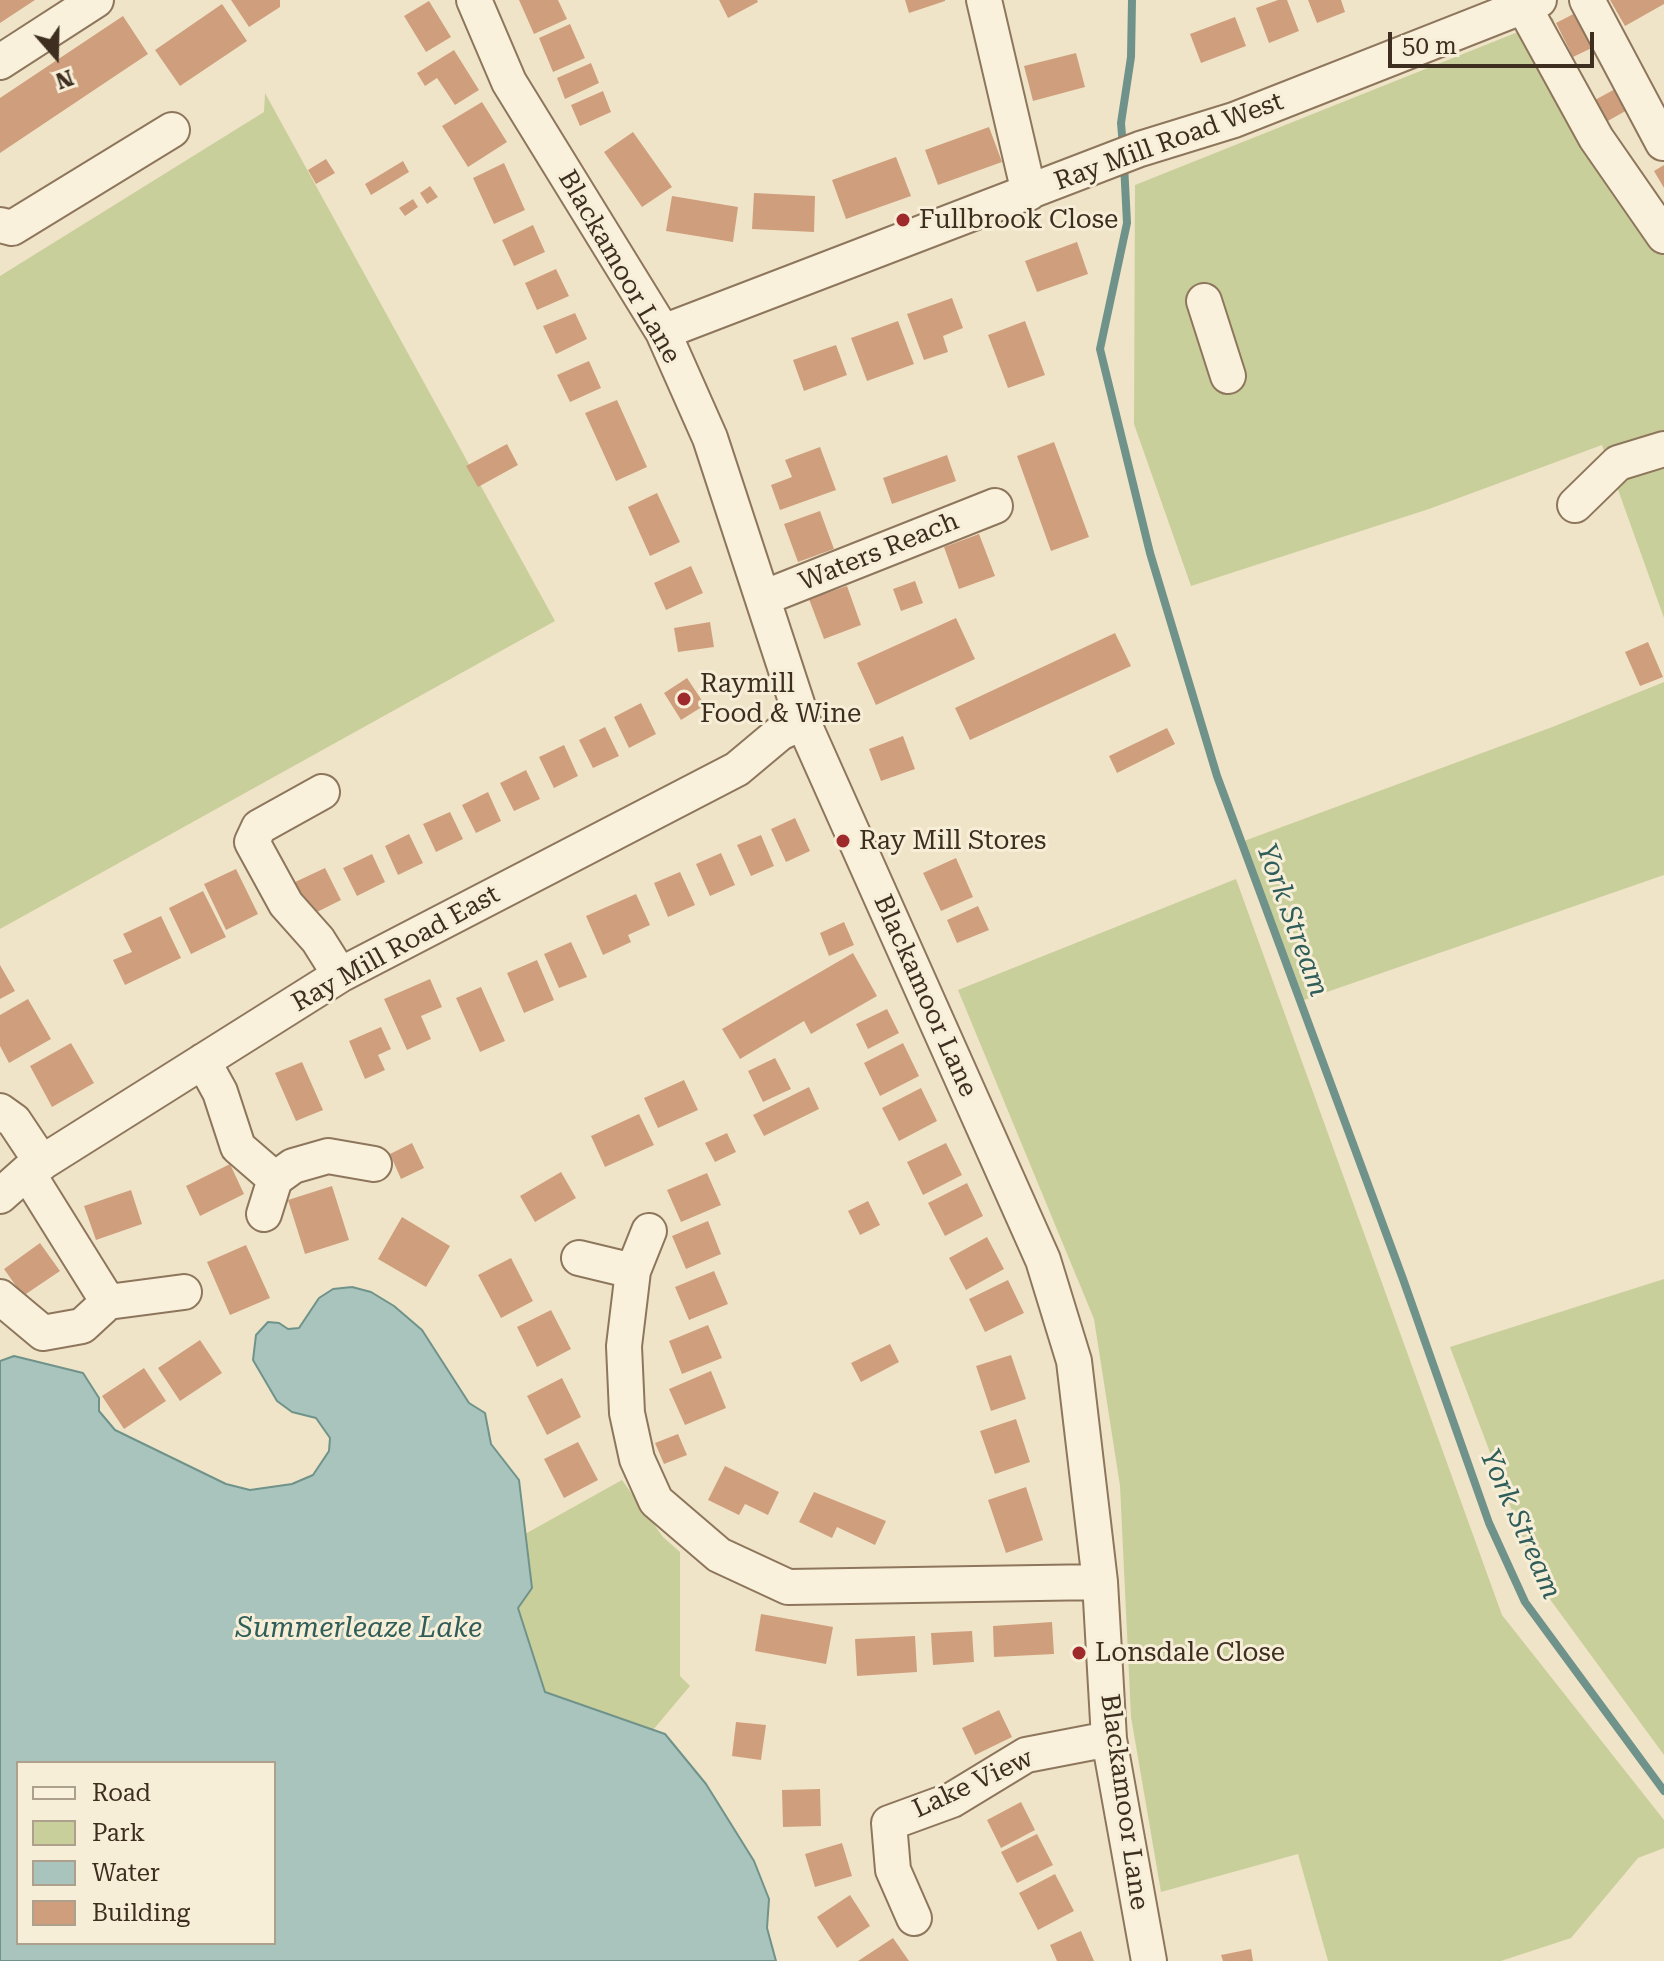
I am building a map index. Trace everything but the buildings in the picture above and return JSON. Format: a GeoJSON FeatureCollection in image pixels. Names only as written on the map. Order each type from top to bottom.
{"type":"FeatureCollection","features":[{"type":"Feature","properties":{"kind":"street"},"geometry":{"type":"LineString","coordinates":[[0,62],[96,0]]}},
{"type":"Feature","properties":{"kind":"street","name":"Blackamoor Lane"},"geometry":{"type":"LineString","coordinates":[[474,0],[509,82],[663,332],[710,438],[803,722],[1043,1260],[1074,1361],[1100,1582],[1109,1739],[1149,1961]]}},
{"type":"Feature","properties":{"kind":"street"},"geometry":{"type":"LineString","coordinates":[[984,0],[1029,193]]}},
{"type":"Feature","properties":{"kind":"street"},"geometry":{"type":"LineString","coordinates":[[1587,0],[1663,143]]}},
{"type":"Feature","properties":{"kind":"street"},"geometry":{"type":"LineString","coordinates":[[1531,3],[1596,138],[1664,236]]}},
{"type":"Feature","properties":{"kind":"street","name":"Ray Mill Road West"},"geometry":{"type":"LineString","coordinates":[[663,332],[1140,149],[1234,120],[1531,3]]}},
{"type":"Feature","properties":{"kind":"street"},"geometry":{"type":"LineString","coordinates":[[0,225],[12,228],[172,130]]}},
{"type":"Feature","properties":{"kind":"street"},"geometry":{"type":"LineString","coordinates":[[1204,301],[1228,376]]}},
{"type":"Feature","properties":{"kind":"street"},"geometry":{"type":"LineString","coordinates":[[1575,505],[1618,463],[1664,449]]}},
{"type":"Feature","properties":{"kind":"street","name":"Waters Reach"},"geometry":{"type":"LineString","coordinates":[[763,598],[995,506]]}},
{"type":"Feature","properties":{"kind":"street","name":"Ray Mill Road East"},"geometry":{"type":"LineString","coordinates":[[0,1196],[35,1167],[340,975],[737,769],[780,733],[803,722]]}},
{"type":"Feature","properties":{"kind":"street"},"geometry":{"type":"LineString","coordinates":[[322,792],[259,827],[252,842],[286,904],[318,940],[340,975]]}},
{"type":"Feature","properties":{"kind":"street"},"geometry":{"type":"LineString","coordinates":[[203,1061],[220,1092],[238,1147],[275,1179]]}},
{"type":"Feature","properties":{"kind":"street"},"geometry":{"type":"LineString","coordinates":[[0,1111],[14,1121],[35,1167],[108,1302]]}},
{"type":"Feature","properties":{"kind":"street"},"geometry":{"type":"LineString","coordinates":[[264,1214],[275,1179],[293,1166],[328,1156],[374,1164]]}},
{"type":"Feature","properties":{"kind":"street"},"geometry":{"type":"LineString","coordinates":[[649,1231],[633,1271],[624,1346],[627,1413],[637,1459],[656,1501],[719,1555],[788,1587],[1100,1582]]}},
{"type":"Feature","properties":{"kind":"street"},"geometry":{"type":"LineString","coordinates":[[579,1258],[633,1271]]}},
{"type":"Feature","properties":{"kind":"street"},"geometry":{"type":"LineString","coordinates":[[0,1297],[43,1333],[82,1326],[108,1302],[184,1292]]}},
{"type":"Feature","properties":{"kind":"street","name":"Lake View"},"geometry":{"type":"LineString","coordinates":[[914,1918],[893,1870],[889,1823],[952,1800],[1026,1755],[1109,1739]]}},
{"type":"Feature","properties":{"kind":"green space"},"geometry":{"type":"Polygon","coordinates":[[[1553,18],[1569,79],[1664,220],[1664,618],[1602,445],[1429,509],[1191,586],[1134,424],[1135,185],[1553,18]]]}},
{"type":"Feature","properties":{"kind":"green space"},"geometry":{"type":"Polygon","coordinates":[[[265,93],[555,621],[0,929],[0,276],[264,112],[265,93]]]}},
{"type":"Feature","properties":{"kind":"green space"},"geometry":{"type":"Polygon","coordinates":[[[1664,682],[1664,875],[1304,1000],[1244,841],[1555,726],[1664,682]]]}},
{"type":"Feature","properties":{"kind":"green space"},"geometry":{"type":"Polygon","coordinates":[[[1236,879],[1502,1615],[1664,1820],[1664,1848],[1638,1858],[1571,1938],[1501,1961],[1328,1961],[1298,1854],[1161,1892],[1131,1717],[1120,1486],[1094,1319],[958,990],[1236,879]]]}},
{"type":"Feature","properties":{"kind":"green space"},"geometry":{"type":"Polygon","coordinates":[[[1664,1279],[1664,1755],[1541,1587],[1450,1347],[1664,1279]]]}},
{"type":"Feature","properties":{"kind":"green space"},"geometry":{"type":"Polygon","coordinates":[[[622,1480],[663,1537],[680,1552],[680,1676],[690,1686],[653,1730],[545,1692],[518,1608],[532,1588],[525,1534],[622,1480]]]}},
{"type":"Feature","properties":{"kind":"water","name":"Summerleaze Lake"},"geometry":{"type":"Polygon","coordinates":[[[352,1287],[371,1292],[394,1306],[422,1330],[469,1403],[485,1413],[491,1444],[519,1480],[532,1588],[518,1608],[545,1692],[665,1734],[706,1784],[754,1861],[769,1899],[767,1928],[776,1961],[0,1961],[0,1361],[14,1356],[83,1373],[99,1398],[99,1411],[115,1430],[226,1484],[250,1490],[292,1484],[313,1475],[329,1451],[330,1438],[316,1418],[292,1412],[277,1401],[253,1360],[256,1335],[268,1322],[279,1323],[288,1329],[299,1328],[319,1298],[333,1289],[352,1287]]]}},
{"type":"Feature","properties":{"kind":"waterway","name":"York Stream"},"geometry":{"type":"LineString","coordinates":[[1123,147],[1121,123],[1131,57],[1132,0]]}},
{"type":"Feature","properties":{"kind":"waterway","name":"York Stream"},"geometry":{"type":"LineString","coordinates":[[1124,164],[1127,223],[1100,349],[1150,553],[1217,776],[1403,1279],[1489,1523],[1525,1602],[1664,1791]]}},
{"type":"Feature","properties":{"kind":"place","name":"Fullbrook Close"},"geometry":{"type":"Point","coordinates":[903,220]}},
{"type":"Feature","properties":{"kind":"place","name":"Raymill Food & Wine"},"geometry":{"type":"Point","coordinates":[684,699]}},
{"type":"Feature","properties":{"kind":"place","name":"Ray Mill Stores"},"geometry":{"type":"Point","coordinates":[843,841]}},
{"type":"Feature","properties":{"kind":"place","name":"Lonsdale Close"},"geometry":{"type":"Point","coordinates":[1079,1653]}}]}
